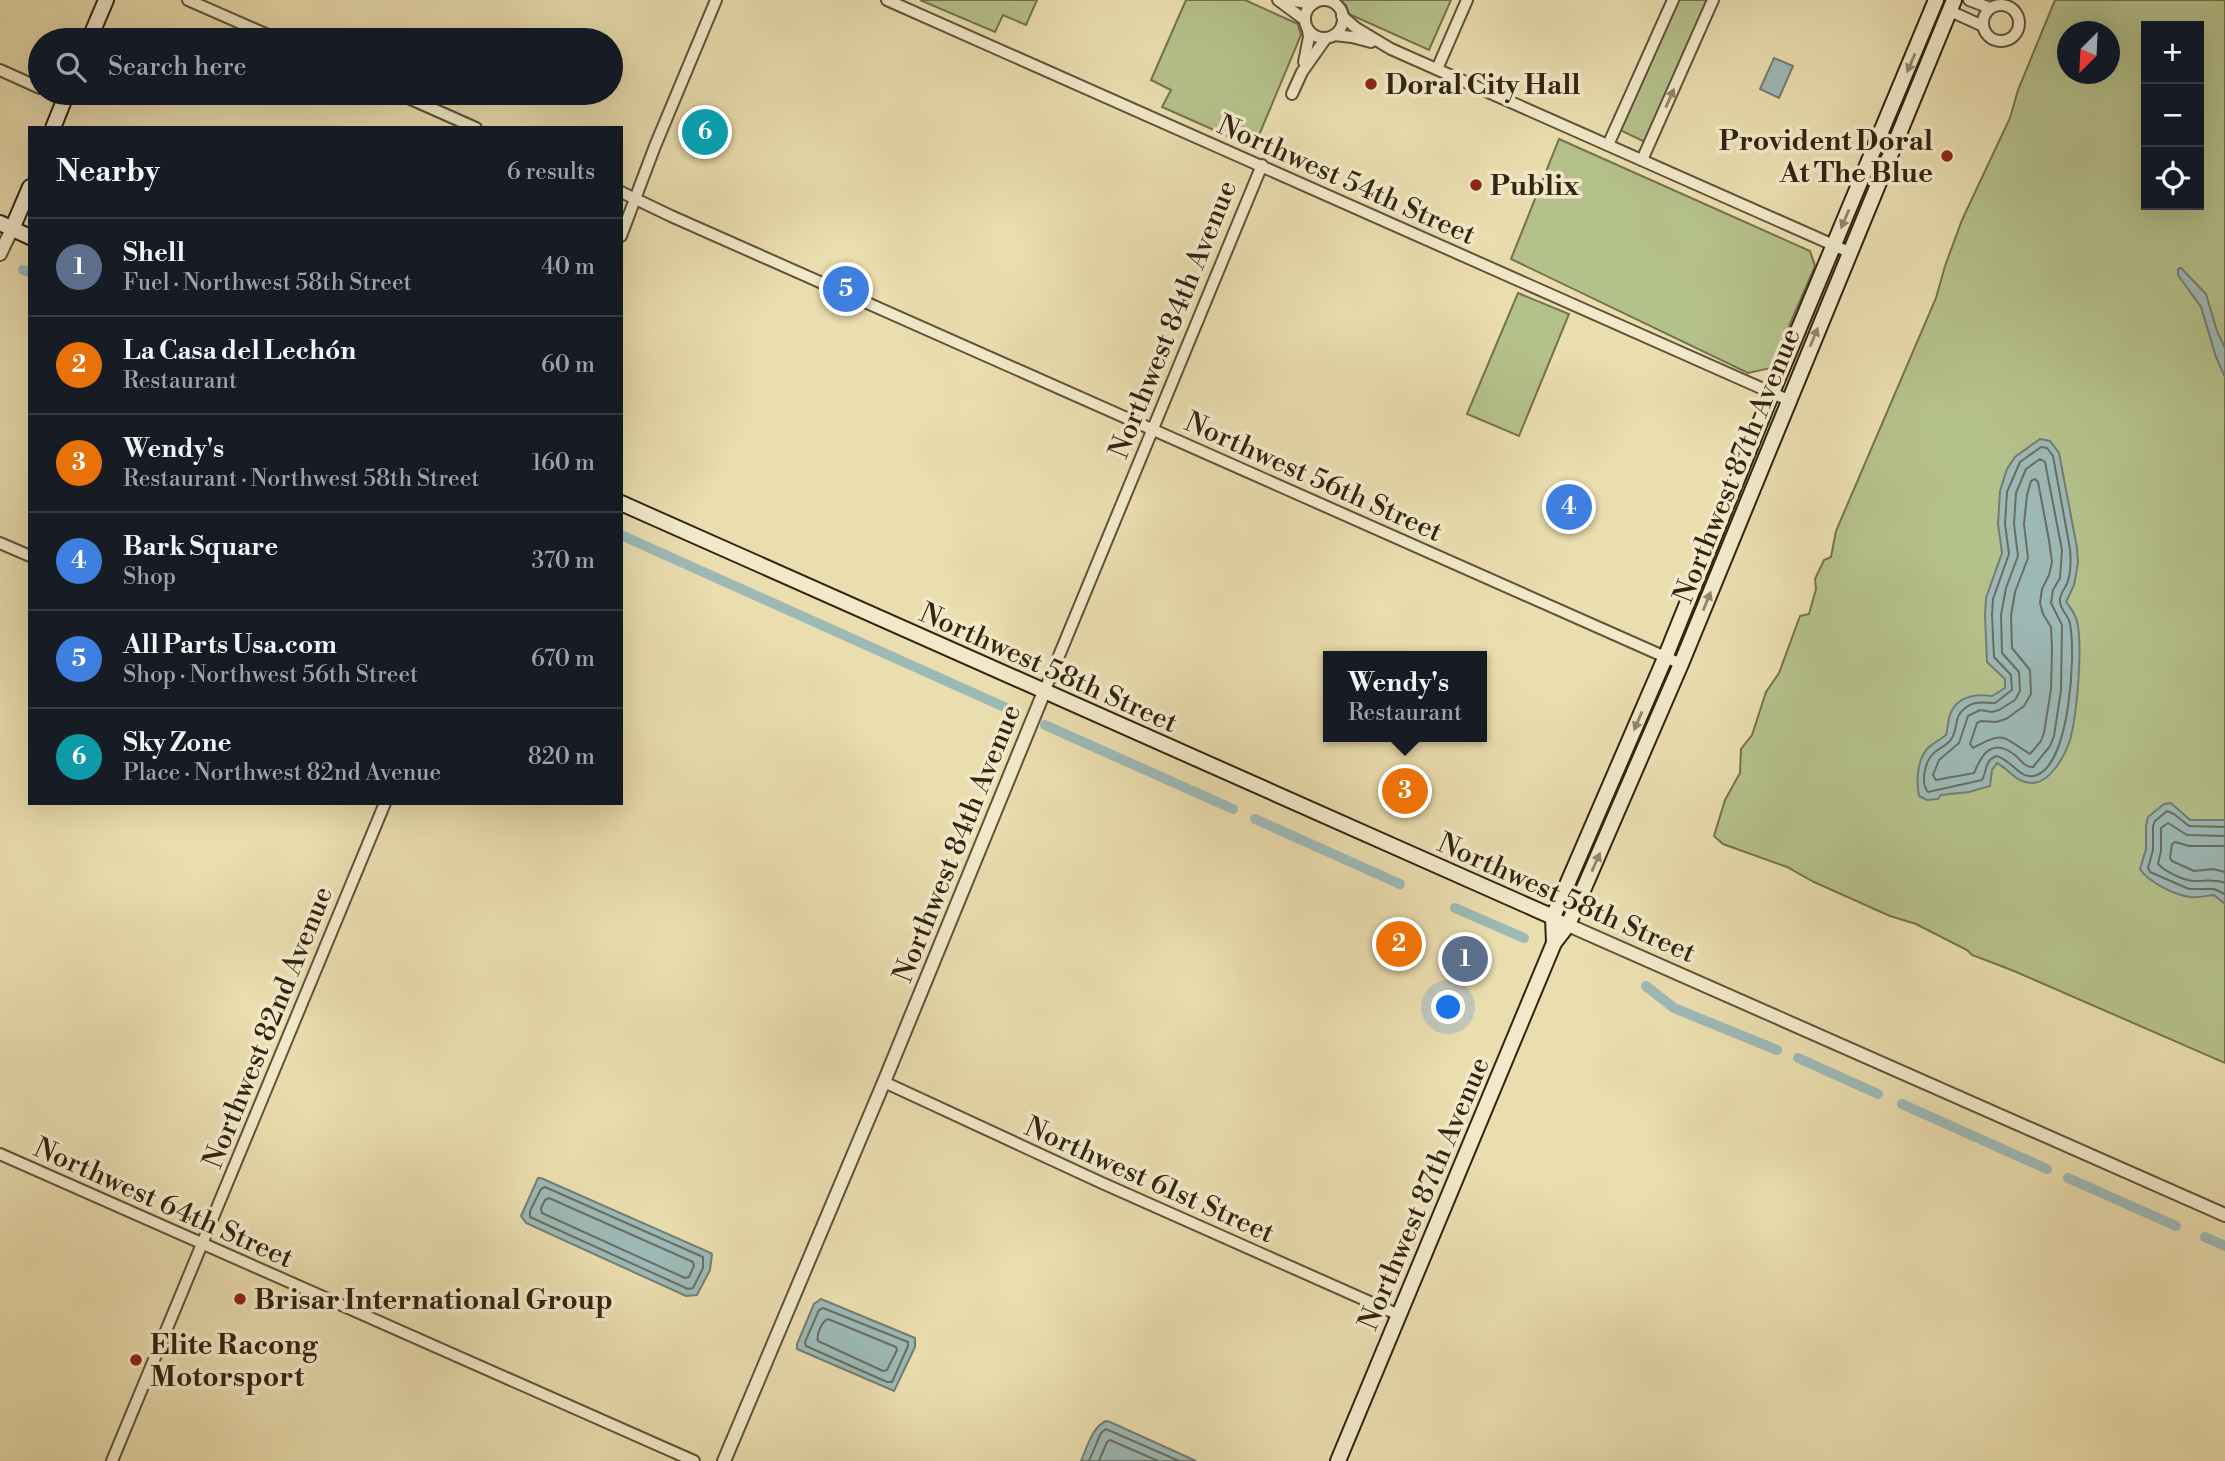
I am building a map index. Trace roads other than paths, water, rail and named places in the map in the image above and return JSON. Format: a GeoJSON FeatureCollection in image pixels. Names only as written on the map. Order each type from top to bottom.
{"type":"FeatureCollection","features":[{"type":"Feature","properties":{"kind":"main road"},"geometry":{"type":"LineString","coordinates":[[94,28],[106,0]]}},
{"type":"Feature","properties":{"kind":"main road","name":"Northwest 87th Avenue"},"geometry":{"type":"LineString","coordinates":[[1554,943],[1553,918],[1665,658],[1833,245],[1945,3]]}},
{"type":"Feature","properties":{"kind":"main road","name":"Northwest 87th Avenue"},"geometry":{"type":"LineString","coordinates":[[1338,1461],[1554,943],[1568,925],[1681,664],[1849,252],[1945,3]]}},
{"type":"Feature","properties":{"kind":"main road"},"geometry":{"type":"LineString","coordinates":[[54,126],[62,105]]}},
{"type":"Feature","properties":{"kind":"main road"},"geometry":{"type":"LineString","coordinates":[[28,190],[4,227],[28,236]]}},
{"type":"Feature","properties":{"kind":"main road","name":"Northwest 58th Street"},"geometry":{"type":"LineString","coordinates":[[623,504],[1553,918]]}},
{"type":"Feature","properties":{"kind":"street"},"geometry":{"type":"LineString","coordinates":[[188,0],[252,28]]}},
{"type":"Feature","properties":{"kind":"street"},"geometry":{"type":"LineString","coordinates":[[623,231],[655,145],[716,0]]}},
{"type":"Feature","properties":{"kind":"street","name":"Northwest 54th Street"},"geometry":{"type":"LineString","coordinates":[[887,0],[1788,400]]}},
{"type":"Feature","properties":{"kind":"street"},"geometry":{"type":"LineString","coordinates":[[1278,0],[1316,36],[1352,37],[1391,48]]}},
{"type":"Feature","properties":{"kind":"street"},"geometry":{"type":"LineString","coordinates":[[1289,0],[1314,4]]}},
{"type":"Feature","properties":{"kind":"street"},"geometry":{"type":"LineString","coordinates":[[1437,69],[1467,0]]}},
{"type":"Feature","properties":{"kind":"street"},"geometry":{"type":"LineString","coordinates":[[1608,145],[1673,0]]}},
{"type":"Feature","properties":{"kind":"street"},"geometry":{"type":"LineString","coordinates":[[1642,160],[1713,0]]}},
{"type":"Feature","properties":{"kind":"street"},"geometry":{"type":"LineString","coordinates":[[1969,0],[1990,8]]}},
{"type":"Feature","properties":{"kind":"street"},"geometry":{"type":"LineString","coordinates":[[1292,94],[1302,72],[1308,45],[1307,10],[1324,1],[1333,3],[1342,16],[1356,28],[1391,48],[1849,252]]}},
{"type":"Feature","properties":{"kind":"street"},"geometry":{"type":"LineString","coordinates":[[1945,3],[1983,26],[1989,37],[1998,41],[2009,40],[2018,31],[2019,18],[2012,8],[2001,5],[1990,8],[1983,26]]}},
{"type":"Feature","properties":{"kind":"street"},"geometry":{"type":"LineString","coordinates":[[1302,72],[1341,27],[1342,16]]}},
{"type":"Feature","properties":{"kind":"street"},"geometry":{"type":"LineString","coordinates":[[0,70],[28,83]]}},
{"type":"Feature","properties":{"kind":"street"},"geometry":{"type":"LineString","coordinates":[[424,105],[471,126]]}},
{"type":"Feature","properties":{"kind":"street","name":"Northwest 84th Avenue"},"geometry":{"type":"LineString","coordinates":[[724,1461],[884,1082],[1262,165]]}},
{"type":"Feature","properties":{"kind":"street","name":"Northwest 56th Street"},"geometry":{"type":"LineString","coordinates":[[623,193],[1681,664]]}},
{"type":"Feature","properties":{"kind":"street"},"geometry":{"type":"LineString","coordinates":[[0,254],[4,227]]}},
{"type":"Feature","properties":{"kind":"street"},"geometry":{"type":"LineString","coordinates":[[0,543],[28,555]]}},
{"type":"Feature","properties":{"kind":"street","name":"Northwest 82nd Avenue"},"geometry":{"type":"LineString","coordinates":[[112,1461],[204,1243],[303,995],[384,805]]}},
{"type":"Feature","properties":{"kind":"street","name":"Northwest 58th Street"},"geometry":{"type":"LineString","coordinates":[[1553,918],[2225,1215]]}},
{"type":"Feature","properties":{"kind":"street","name":"Northwest 61st Street"},"geometry":{"type":"LineString","coordinates":[[884,1082],[1399,1315]]}},
{"type":"Feature","properties":{"kind":"street","name":"Northwest 64th Street"},"geometry":{"type":"LineString","coordinates":[[0,1154],[694,1461]]}},
{"type":"Feature","properties":{"kind":"water"},"geometry":{"type":"Polygon","coordinates":[[[1774,58],[1793,66],[1779,98],[1760,89],[1774,58]]]}},
{"type":"Feature","properties":{"kind":"water"},"geometry":{"type":"Polygon","coordinates":[[[2181,268],[2206,294],[2225,348],[2225,377],[2201,307],[2178,275],[2178,269],[2181,268]]]}},
{"type":"Feature","properties":{"kind":"water"},"geometry":{"type":"Polygon","coordinates":[[[2040,439],[2050,441],[2059,453],[2077,548],[2078,563],[2074,585],[2066,602],[2073,611],[2079,633],[2077,698],[2070,740],[2056,767],[2040,781],[2022,781],[1997,763],[1992,770],[1990,786],[1927,800],[1919,796],[1919,765],[1927,749],[1946,735],[1954,707],[1969,697],[1992,696],[2005,688],[2005,679],[1987,662],[1985,615],[1986,598],[2002,553],[1998,524],[2000,491],[2007,469],[2015,457],[2040,439]]]}},
{"type":"Feature","properties":{"kind":"water"},"geometry":{"type":"Polygon","coordinates":[[[2171,803],[2190,820],[2225,820],[2225,904],[2214,895],[2190,897],[2170,891],[2149,879],[2140,869],[2146,849],[2148,817],[2164,804],[2171,803]]]}},
{"type":"Feature","properties":{"kind":"water"},"geometry":{"type":"Polygon","coordinates":[[[538,1178],[711,1253],[710,1270],[697,1295],[686,1296],[526,1223],[521,1216],[538,1178]]]}},
{"type":"Feature","properties":{"kind":"water"},"geometry":{"type":"Polygon","coordinates":[[[821,1299],[915,1338],[915,1347],[894,1391],[797,1349],[814,1304],[821,1299]]]}},
{"type":"Feature","properties":{"kind":"water"},"geometry":{"type":"Polygon","coordinates":[[[1106,1421],[1196,1461],[1081,1461],[1094,1433],[1106,1421]]]}},
{"type":"Feature","properties":{"kind":"waterway"},"geometry":{"type":"LineString","coordinates":[[23,270],[28,272]]}},
{"type":"Feature","properties":{"kind":"waterway"},"geometry":{"type":"LineString","coordinates":[[623,536],[1011,710]]}},
{"type":"Feature","properties":{"kind":"waterway"},"geometry":{"type":"LineString","coordinates":[[1045,725],[1233,809]]}},
{"type":"Feature","properties":{"kind":"waterway"},"geometry":{"type":"LineString","coordinates":[[1255,819],[1400,884]]}},
{"type":"Feature","properties":{"kind":"waterway"},"geometry":{"type":"LineString","coordinates":[[1455,908],[1524,938]]}},
{"type":"Feature","properties":{"kind":"waterway"},"geometry":{"type":"LineString","coordinates":[[1646,986],[1674,1008],[1777,1050]]}},
{"type":"Feature","properties":{"kind":"waterway"},"geometry":{"type":"LineString","coordinates":[[1798,1058],[1878,1094]]}},
{"type":"Feature","properties":{"kind":"waterway"},"geometry":{"type":"LineString","coordinates":[[1902,1104],[2047,1169]]}},
{"type":"Feature","properties":{"kind":"waterway"},"geometry":{"type":"LineString","coordinates":[[2068,1178],[2176,1226]]}},
{"type":"Feature","properties":{"kind":"waterway"},"geometry":{"type":"LineString","coordinates":[[2205,1237],[2225,1246]]}},
{"type":"Feature","properties":{"kind":"place","name":"Doral City Hall"},"geometry":{"type":"Point","coordinates":[1371,84]}},
{"type":"Feature","properties":{"kind":"place","name":"Sky Zone"},"geometry":{"type":"Point","coordinates":[705,132]}},
{"type":"Feature","properties":{"kind":"place","name":"Provident Doral At The Blue"},"geometry":{"type":"Point","coordinates":[1947,156]}},
{"type":"Feature","properties":{"kind":"place","name":"Publix"},"geometry":{"type":"Point","coordinates":[1476,185]}},
{"type":"Feature","properties":{"kind":"place","name":"All Parts Usa.com"},"geometry":{"type":"Point","coordinates":[846,289]}},
{"type":"Feature","properties":{"kind":"place","name":"Bark Square"},"geometry":{"type":"Point","coordinates":[1569,507]}},
{"type":"Feature","properties":{"kind":"place","name":"Wendy's"},"geometry":{"type":"Point","coordinates":[1405,791]}},
{"type":"Feature","properties":{"kind":"place","name":"La Casa del Lechón"},"geometry":{"type":"Point","coordinates":[1399,944]}},
{"type":"Feature","properties":{"kind":"place","name":"Shell"},"geometry":{"type":"Point","coordinates":[1465,959]}},
{"type":"Feature","properties":{"kind":"place","name":"Brisar International Group"},"geometry":{"type":"Point","coordinates":[240,1299]}},
{"type":"Feature","properties":{"kind":"place","name":"Elite Racong Motorsport"},"geometry":{"type":"Point","coordinates":[136,1360]}}]}
